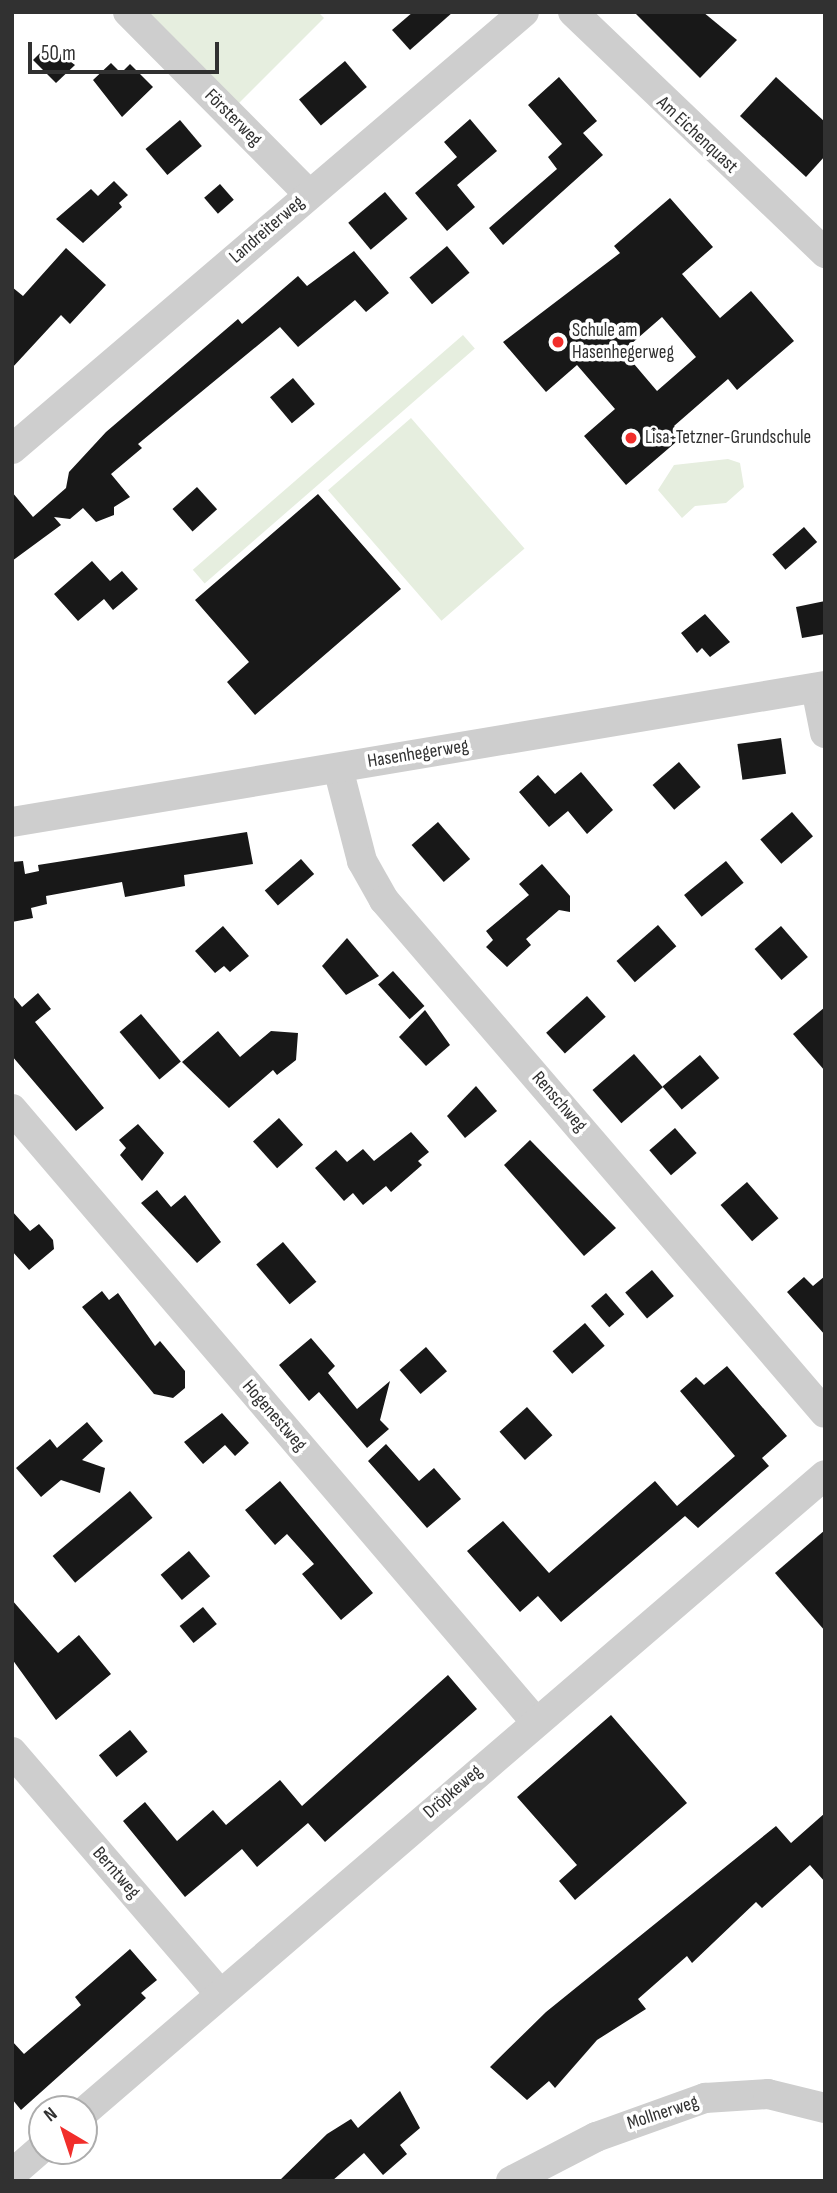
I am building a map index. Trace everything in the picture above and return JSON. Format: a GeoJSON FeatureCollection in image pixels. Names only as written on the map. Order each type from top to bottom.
{"type":"FeatureCollection","features":[{"type":"Feature","properties":{"kind":"street","name":"Försterweg"},"geometry":{"type":"LineString","coordinates":[[128,12],[309,194]]}},
{"type":"Feature","properties":{"kind":"street","name":"Landreiterweg"},"geometry":{"type":"LineString","coordinates":[[12,449],[524,12]]}},
{"type":"Feature","properties":{"kind":"street","name":"Am Eichenquast"},"geometry":{"type":"LineString","coordinates":[[573,12],[825,253]]}},
{"type":"Feature","properties":{"kind":"street"},"geometry":{"type":"LineString","coordinates":[[821,687],[825,733]]}},
{"type":"Feature","properties":{"kind":"street","name":"Hasenhegerweg"},"geometry":{"type":"LineString","coordinates":[[12,822],[821,687]]}},
{"type":"Feature","properties":{"kind":"street","name":"Renschweg"},"geometry":{"type":"LineString","coordinates":[[338,768],[362,861],[384,900],[825,1413]]}},
{"type":"Feature","properties":{"kind":"street","name":"Hogenestweg"},"geometry":{"type":"LineString","coordinates":[[12,1109],[536,1722]]}},
{"type":"Feature","properties":{"kind":"street","name":"Dröpkeweg"},"geometry":{"type":"LineString","coordinates":[[98,2100],[825,1475]]}},
{"type":"Feature","properties":{"kind":"street","name":"Berntweg"},"geometry":{"type":"LineString","coordinates":[[12,1752],[220,1994]]}},
{"type":"Feature","properties":{"kind":"street","name":"Mollnerweg"},"geometry":{"type":"LineString","coordinates":[[511,2181],[596,2137],[705,2098],[768,2094],[825,2108]]}},
{"type":"Feature","properties":{"kind":"street"},"geometry":{"type":"LineString","coordinates":[[12,2174],[28,2160]]}},
{"type":"Feature","properties":{"kind":"green space"},"geometry":{"type":"Polygon","coordinates":[[[145,12],[318,12],[324,18],[237,105],[145,12]]]}},
{"type":"Feature","properties":{"kind":"green space"},"geometry":{"type":"Polygon","coordinates":[[[463,335],[475,349],[205,583],[193,570],[463,335]]]}},
{"type":"Feature","properties":{"kind":"green space"},"geometry":{"type":"Polygon","coordinates":[[[411,418],[524,549],[441,621],[328,490],[411,418]]]}},
{"type":"Feature","properties":{"kind":"green space"},"geometry":{"type":"Polygon","coordinates":[[[728,459],[740,463],[744,487],[726,503],[695,506],[682,518],[658,490],[674,465],[728,459]]]}},
{"type":"Feature","properties":{"kind":"building"},"geometry":{"type":"Polygon","coordinates":[[[413,12],[453,12],[410,50],[392,30],[413,12]]]}},
{"type":"Feature","properties":{"kind":"building"},"geometry":{"type":"Polygon","coordinates":[[[634,12],[703,12],[737,40],[700,78],[634,12]]]}},
{"type":"Feature","properties":{"kind":"building"},"geometry":{"type":"Polygon","coordinates":[[[48,45],[75,65],[56,83],[33,60],[48,45]]]}},
{"type":"Feature","properties":{"kind":"building"},"geometry":{"type":"Polygon","coordinates":[[[345,61],[367,87],[321,126],[299,100],[345,61]]]}},
{"type":"Feature","properties":{"kind":"building"},"geometry":{"type":"Polygon","coordinates":[[[111,63],[121,73],[130,64],[153,87],[122,117],[93,80],[111,63]]]}},
{"type":"Feature","properties":{"kind":"building"},"geometry":{"type":"Polygon","coordinates":[[[559,77],[597,121],[583,133],[603,155],[503,245],[489,228],[557,169],[548,157],[562,144],[528,105],[559,77]]]}},
{"type":"Feature","properties":{"kind":"building"},"geometry":{"type":"Polygon","coordinates":[[[776,77],[825,122],[825,156],[806,177],[740,116],[776,77]]]}},
{"type":"Feature","properties":{"kind":"building"},"geometry":{"type":"Polygon","coordinates":[[[470,119],[497,151],[457,185],[475,207],[447,231],[415,193],[457,157],[444,142],[470,119]]]}},
{"type":"Feature","properties":{"kind":"building"},"geometry":{"type":"Polygon","coordinates":[[[180,120],[202,146],[167,175],[146,149],[180,120]]]}},
{"type":"Feature","properties":{"kind":"building"},"geometry":{"type":"Polygon","coordinates":[[[114,181],[128,195],[119,203],[122,207],[83,243],[56,219],[91,189],[98,196],[114,181]]]}},
{"type":"Feature","properties":{"kind":"building"},"geometry":{"type":"Polygon","coordinates":[[[220,184],[234,200],[218,214],[204,198],[220,184]]]}},
{"type":"Feature","properties":{"kind":"building"},"geometry":{"type":"Polygon","coordinates":[[[385,192],[407,219],[371,250],[348,223],[385,192]]]}},
{"type":"Feature","properties":{"kind":"building"},"geometry":{"type":"Polygon","coordinates":[[[670,198],[713,247],[682,274],[720,318],[751,291],[794,341],[737,390],[728,379],[674,426],[683,436],[626,485],[584,436],[615,409],[577,365],[546,392],[503,342],[620,253],[614,246],[670,198]],[[662,317],[623,351],[657,391],[696,357],[662,317]]]}},
{"type":"Feature","properties":{"kind":"building"},"geometry":{"type":"Polygon","coordinates":[[[447,246],[469,273],[432,304],[409,277],[447,246]]]}},
{"type":"Feature","properties":{"kind":"building"},"geometry":{"type":"Polygon","coordinates":[[[66,248],[106,285],[70,324],[61,315],[12,368],[12,287],[23,296],[66,248]]]}},
{"type":"Feature","properties":{"kind":"building"},"geometry":{"type":"Polygon","coordinates":[[[354,251],[389,293],[366,312],[355,300],[298,347],[280,327],[138,444],[142,448],[111,474],[130,497],[114,507],[114,515],[96,522],[83,508],[70,519],[54,517],[61,525],[12,561],[12,492],[33,517],[66,488],[69,472],[106,432],[238,319],[242,324],[298,276],[307,286],[354,251]]]}},
{"type":"Feature","properties":{"kind":"building"},"geometry":{"type":"Polygon","coordinates":[[[293,378],[315,404],[292,423],[270,397],[293,378]]]}},
{"type":"Feature","properties":{"kind":"building"},"geometry":{"type":"Polygon","coordinates":[[[197,487],[217,509],[193,531],[172,509],[197,487]]]}},
{"type":"Feature","properties":{"kind":"building"},"geometry":{"type":"Polygon","coordinates":[[[318,494],[401,589],[255,715],[227,682],[249,662],[195,600],[318,494]]]}},
{"type":"Feature","properties":{"kind":"building"},"geometry":{"type":"Polygon","coordinates":[[[804,527],[817,542],[785,570],[772,555],[804,527]]]}},
{"type":"Feature","properties":{"kind":"building"},"geometry":{"type":"Polygon","coordinates":[[[92,561],[110,581],[122,571],[138,589],[113,610],[104,599],[78,621],[54,594],[92,561]]]}},
{"type":"Feature","properties":{"kind":"building"},"geometry":{"type":"Polygon","coordinates":[[[825,601],[825,634],[802,638],[796,607],[825,601]]]}},
{"type":"Feature","properties":{"kind":"building"},"geometry":{"type":"Polygon","coordinates":[[[705,614],[730,642],[710,657],[702,648],[697,653],[681,633],[705,614]]]}},
{"type":"Feature","properties":{"kind":"building"},"geometry":{"type":"Polygon","coordinates":[[[781,738],[786,774],[742,780],[737,744],[781,738]]]}},
{"type":"Feature","properties":{"kind":"building"},"geometry":{"type":"Polygon","coordinates":[[[679,762],[701,787],[674,810],[653,785],[679,762]]]}},
{"type":"Feature","properties":{"kind":"building"},"geometry":{"type":"Polygon","coordinates":[[[581,772],[613,810],[587,834],[568,811],[549,827],[519,792],[538,775],[555,794],[581,772]]]}},
{"type":"Feature","properties":{"kind":"building"},"geometry":{"type":"Polygon","coordinates":[[[792,812],[813,836],[781,864],[760,840],[792,812]]]}},
{"type":"Feature","properties":{"kind":"building"},"geometry":{"type":"Polygon","coordinates":[[[438,822],[470,859],[444,882],[412,845],[438,822]]]}},
{"type":"Feature","properties":{"kind":"building"},"geometry":{"type":"Polygon","coordinates":[[[247,832],[253,864],[184,875],[185,886],[125,897],[122,882],[46,896],[47,904],[31,908],[33,918],[12,922],[12,862],[23,861],[25,874],[39,871],[38,865],[247,832]]]}},
{"type":"Feature","properties":{"kind":"building"},"geometry":{"type":"Polygon","coordinates":[[[301,859],[314,874],[278,906],[265,890],[301,859]]]}},
{"type":"Feature","properties":{"kind":"building"},"geometry":{"type":"Polygon","coordinates":[[[726,861],[744,883],[702,917],[684,895],[726,861]]]}},
{"type":"Feature","properties":{"kind":"building"},"geometry":{"type":"Polygon","coordinates":[[[542,864],[570,896],[570,912],[559,910],[526,939],[531,945],[507,967],[486,947],[493,940],[486,931],[529,895],[519,884],[542,864]]]}},
{"type":"Feature","properties":{"kind":"building"},"geometry":{"type":"Polygon","coordinates":[[[658,925],[676,946],[635,982],[616,961],[658,925]]]}},
{"type":"Feature","properties":{"kind":"building"},"geometry":{"type":"Polygon","coordinates":[[[223,926],[249,956],[230,972],[224,966],[215,973],[195,951],[223,926]]]}},
{"type":"Feature","properties":{"kind":"building"},"geometry":{"type":"Polygon","coordinates":[[[781,926],[808,957],[781,980],[755,949],[781,926]]]}},
{"type":"Feature","properties":{"kind":"building"},"geometry":{"type":"Polygon","coordinates":[[[347,938],[379,976],[346,995],[322,966],[347,938]]]}},
{"type":"Feature","properties":{"kind":"building"},"geometry":{"type":"Polygon","coordinates":[[[393,971],[424,1006],[410,1019],[378,984],[393,971]]]}},
{"type":"Feature","properties":{"kind":"building"},"geometry":{"type":"Polygon","coordinates":[[[38,993],[51,1009],[35,1022],[104,1108],[76,1131],[12,1056],[12,995],[22,1007],[38,993]]]}},
{"type":"Feature","properties":{"kind":"building"},"geometry":{"type":"Polygon","coordinates":[[[587,996],[606,1017],[565,1054],[546,1033],[587,996]]]}},
{"type":"Feature","properties":{"kind":"building"},"geometry":{"type":"Polygon","coordinates":[[[825,1007],[825,1071],[793,1034],[825,1007]]]}},
{"type":"Feature","properties":{"kind":"building"},"geometry":{"type":"Polygon","coordinates":[[[425,1010],[450,1045],[426,1066],[399,1037],[425,1010]]]}},
{"type":"Feature","properties":{"kind":"building"},"geometry":{"type":"Polygon","coordinates":[[[141,1014],[181,1061],[159,1079],[120,1032],[141,1014]]]}},
{"type":"Feature","properties":{"kind":"building"},"geometry":{"type":"Polygon","coordinates":[[[218,1031],[240,1057],[271,1031],[298,1033],[296,1060],[277,1075],[273,1070],[229,1108],[182,1062],[218,1031]]]}},
{"type":"Feature","properties":{"kind":"building"},"geometry":{"type":"Polygon","coordinates":[[[634,1054],[663,1087],[621,1123],[592,1090],[634,1054]]]}},
{"type":"Feature","properties":{"kind":"building"},"geometry":{"type":"Polygon","coordinates":[[[700,1055],[719,1078],[682,1109],[662,1086],[700,1055]]]}},
{"type":"Feature","properties":{"kind":"building"},"geometry":{"type":"Polygon","coordinates":[[[476,1086],[497,1111],[465,1138],[447,1116],[476,1086]]]}},
{"type":"Feature","properties":{"kind":"building"},"geometry":{"type":"Polygon","coordinates":[[[279,1118],[303,1145],[277,1168],[253,1141],[279,1118]]]}},
{"type":"Feature","properties":{"kind":"building"},"geometry":{"type":"Polygon","coordinates":[[[138,1124],[164,1153],[142,1181],[120,1155],[126,1148],[119,1140],[138,1124]]]}},
{"type":"Feature","properties":{"kind":"building"},"geometry":{"type":"Polygon","coordinates":[[[675,1128],[697,1153],[671,1175],[649,1150],[675,1128]]]}},
{"type":"Feature","properties":{"kind":"building"},"geometry":{"type":"Polygon","coordinates":[[[411,1132],[429,1152],[418,1161],[422,1165],[391,1192],[386,1186],[363,1205],[353,1193],[344,1201],[315,1168],[336,1150],[347,1162],[363,1149],[374,1161],[411,1132]]]}},
{"type":"Feature","properties":{"kind":"building"},"geometry":{"type":"Polygon","coordinates":[[[530,1140],[616,1228],[584,1256],[504,1165],[530,1140]]]}},
{"type":"Feature","properties":{"kind":"building"},"geometry":{"type":"Polygon","coordinates":[[[747,1182],[778,1218],[752,1241],[721,1205],[747,1182]]]}},
{"type":"Feature","properties":{"kind":"building"},"geometry":{"type":"Polygon","coordinates":[[[157,1190],[171,1207],[185,1195],[221,1242],[197,1263],[141,1203],[157,1190]]]}},
{"type":"Feature","properties":{"kind":"building"},"geometry":{"type":"Polygon","coordinates":[[[12,1211],[30,1231],[39,1224],[53,1240],[54,1249],[29,1270],[12,1251],[12,1211]]]}},
{"type":"Feature","properties":{"kind":"building"},"geometry":{"type":"Polygon","coordinates":[[[283,1242],[316,1282],[290,1304],[256,1264],[283,1242]]]}},
{"type":"Feature","properties":{"kind":"building"},"geometry":{"type":"Polygon","coordinates":[[[652,1270],[674,1296],[647,1319],[625,1292],[652,1270]]]}},
{"type":"Feature","properties":{"kind":"building"},"geometry":{"type":"Polygon","coordinates":[[[825,1276],[825,1335],[787,1292],[804,1277],[813,1286],[825,1276]]]}},
{"type":"Feature","properties":{"kind":"building"},"geometry":{"type":"Polygon","coordinates":[[[102,1291],[109,1300],[118,1293],[155,1346],[160,1341],[185,1371],[185,1388],[173,1398],[154,1394],[82,1307],[102,1291]]]}},
{"type":"Feature","properties":{"kind":"building"},"geometry":{"type":"Polygon","coordinates":[[[606,1293],[624,1314],[609,1327],[591,1306],[606,1293]]]}},
{"type":"Feature","properties":{"kind":"building"},"geometry":{"type":"Polygon","coordinates":[[[585,1323],[605,1346],[572,1374],[553,1351],[585,1323]]]}},
{"type":"Feature","properties":{"kind":"building"},"geometry":{"type":"Polygon","coordinates":[[[311,1338],[335,1366],[328,1373],[357,1409],[390,1381],[380,1420],[389,1429],[367,1448],[319,1392],[309,1401],[279,1365],[311,1338]]]}},
{"type":"Feature","properties":{"kind":"building"},"geometry":{"type":"Polygon","coordinates":[[[426,1347],[447,1371],[421,1394],[400,1370],[426,1347]]]}},
{"type":"Feature","properties":{"kind":"building"},"geometry":{"type":"Polygon","coordinates":[[[727,1366],[787,1436],[762,1458],[769,1466],[698,1528],[685,1516],[561,1622],[538,1596],[520,1612],[467,1551],[503,1521],[549,1573],[655,1481],[677,1506],[735,1456],[680,1391],[696,1377],[704,1385],[727,1366]]]}},
{"type":"Feature","properties":{"kind":"building"},"geometry":{"type":"Polygon","coordinates":[[[527,1407],[552,1435],[525,1460],[500,1432],[527,1407]]]}},
{"type":"Feature","properties":{"kind":"building"},"geometry":{"type":"Polygon","coordinates":[[[222,1413],[249,1443],[235,1456],[225,1445],[203,1464],[184,1442],[222,1413]]]}},
{"type":"Feature","properties":{"kind":"building"},"geometry":{"type":"Polygon","coordinates":[[[87,1422],[103,1441],[82,1460],[105,1468],[100,1493],[61,1480],[41,1497],[16,1468],[50,1439],[57,1448],[87,1422]]]}},
{"type":"Feature","properties":{"kind":"building"},"geometry":{"type":"Polygon","coordinates":[[[386,1444],[419,1481],[434,1468],[461,1499],[427,1528],[368,1461],[386,1444]]]}},
{"type":"Feature","properties":{"kind":"building"},"geometry":{"type":"Polygon","coordinates":[[[280,1481],[373,1593],[341,1620],[302,1574],[314,1564],[287,1534],[275,1545],[245,1510],[280,1481]]]}},
{"type":"Feature","properties":{"kind":"building"},"geometry":{"type":"Polygon","coordinates":[[[130,1491],[152,1518],[75,1583],[53,1556],[130,1491]]]}},
{"type":"Feature","properties":{"kind":"building"},"geometry":{"type":"Polygon","coordinates":[[[825,1530],[825,1631],[775,1573],[825,1530]]]}},
{"type":"Feature","properties":{"kind":"building"},"geometry":{"type":"Polygon","coordinates":[[[189,1551],[210,1576],[182,1600],[161,1575],[189,1551]]]}},
{"type":"Feature","properties":{"kind":"building"},"geometry":{"type":"Polygon","coordinates":[[[12,1600],[58,1653],[79,1635],[111,1674],[56,1720],[12,1659],[12,1600]]]}},
{"type":"Feature","properties":{"kind":"building"},"geometry":{"type":"Polygon","coordinates":[[[203,1607],[217,1624],[194,1643],[180,1626],[203,1607]]]}},
{"type":"Feature","properties":{"kind":"building"},"geometry":{"type":"Polygon","coordinates":[[[448,1675],[477,1709],[325,1842],[308,1823],[257,1867],[242,1849],[185,1897],[123,1821],[145,1802],[177,1841],[213,1810],[226,1825],[280,1780],[302,1806],[448,1675]]]}},
{"type":"Feature","properties":{"kind":"building"},"geometry":{"type":"Polygon","coordinates":[[[611,1715],[687,1803],[575,1900],[559,1881],[577,1865],[517,1797],[611,1715]]]}},
{"type":"Feature","properties":{"kind":"building"},"geometry":{"type":"Polygon","coordinates":[[[130,1730],[148,1752],[117,1777],[99,1755],[130,1730]]]}},
{"type":"Feature","properties":{"kind":"building"},"geometry":{"type":"Polygon","coordinates":[[[825,1813],[825,1882],[810,1865],[762,1908],[756,1902],[692,1963],[687,1956],[638,1999],[646,2009],[597,2040],[555,2088],[549,2081],[527,2100],[490,2067],[546,2012],[776,1826],[791,1843],[825,1813]]]}},
{"type":"Feature","properties":{"kind":"building"},"geometry":{"type":"Polygon","coordinates":[[[130,1949],[157,1980],[141,1993],[146,1998],[38,2095],[28,2095],[28,2104],[21,2110],[12,2099],[12,2041],[24,2054],[81,2005],[75,1997],[130,1949]]]}},
{"type":"Feature","properties":{"kind":"building"},"geometry":{"type":"Polygon","coordinates":[[[400,2091],[420,2128],[400,2145],[407,2154],[383,2175],[364,2153],[332,2181],[279,2181],[327,2134],[351,2119],[358,2128],[400,2091]]]}},
{"type":"Feature","properties":{"kind":"place","name":"Schule am Hasenhegerweg"},"geometry":{"type":"Point","coordinates":[558,342]}},
{"type":"Feature","properties":{"kind":"place","name":"Lisa-Tetzner-Grundschule"},"geometry":{"type":"Point","coordinates":[631,438]}}]}
